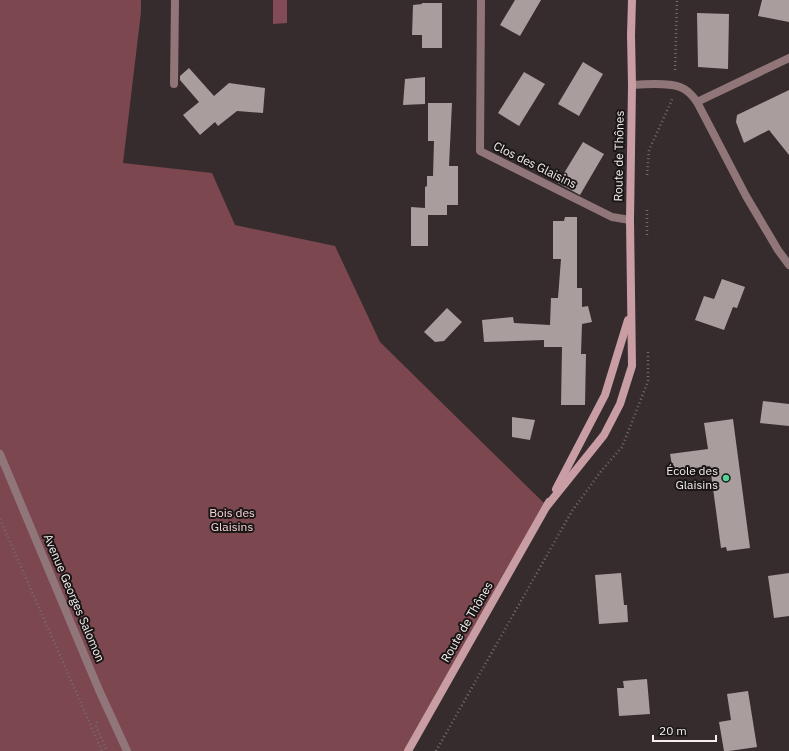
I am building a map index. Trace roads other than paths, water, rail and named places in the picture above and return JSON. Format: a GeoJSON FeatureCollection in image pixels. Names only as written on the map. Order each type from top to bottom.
{"type":"FeatureCollection","features":[{"type":"Feature","properties":{"kind":"main road","name":"Route de Thônes"},"geometry":{"type":"LineString","coordinates":[[547,506],[604,435],[620,404],[632,366],[630,313],[630,220],[632,0]]}},
{"type":"Feature","properties":{"kind":"main road","name":"Route de Thônes"},"geometry":{"type":"LineString","coordinates":[[408,751],[547,506],[605,395],[630,313]]}},
{"type":"Feature","properties":{"kind":"street"},"geometry":{"type":"LineString","coordinates":[[174,84],[175,0]]}},
{"type":"Feature","properties":{"kind":"street","name":"Clos des Glaisins"},"geometry":{"type":"LineString","coordinates":[[481,0],[480,151],[612,217],[630,220]]}},
{"type":"Feature","properties":{"kind":"street"},"geometry":{"type":"LineString","coordinates":[[698,102],[789,58]]}},
{"type":"Feature","properties":{"kind":"street"},"geometry":{"type":"LineString","coordinates":[[632,85],[644,84],[674,86],[687,91],[698,102],[746,196],[778,250],[789,265]]}},
{"type":"Feature","properties":{"kind":"street","name":"Avenue Georges Salomon"},"geometry":{"type":"LineString","coordinates":[[0,454],[127,751]]}},
{"type":"Feature","properties":{"kind":"place","name":"École des Glaisins"},"geometry":{"type":"Point","coordinates":[726,478]}},
{"type":"Feature","properties":{"kind":"park label","name":"Bois des Glaisins"},"geometry":{"type":"Point","coordinates":[232,520]}}]}
